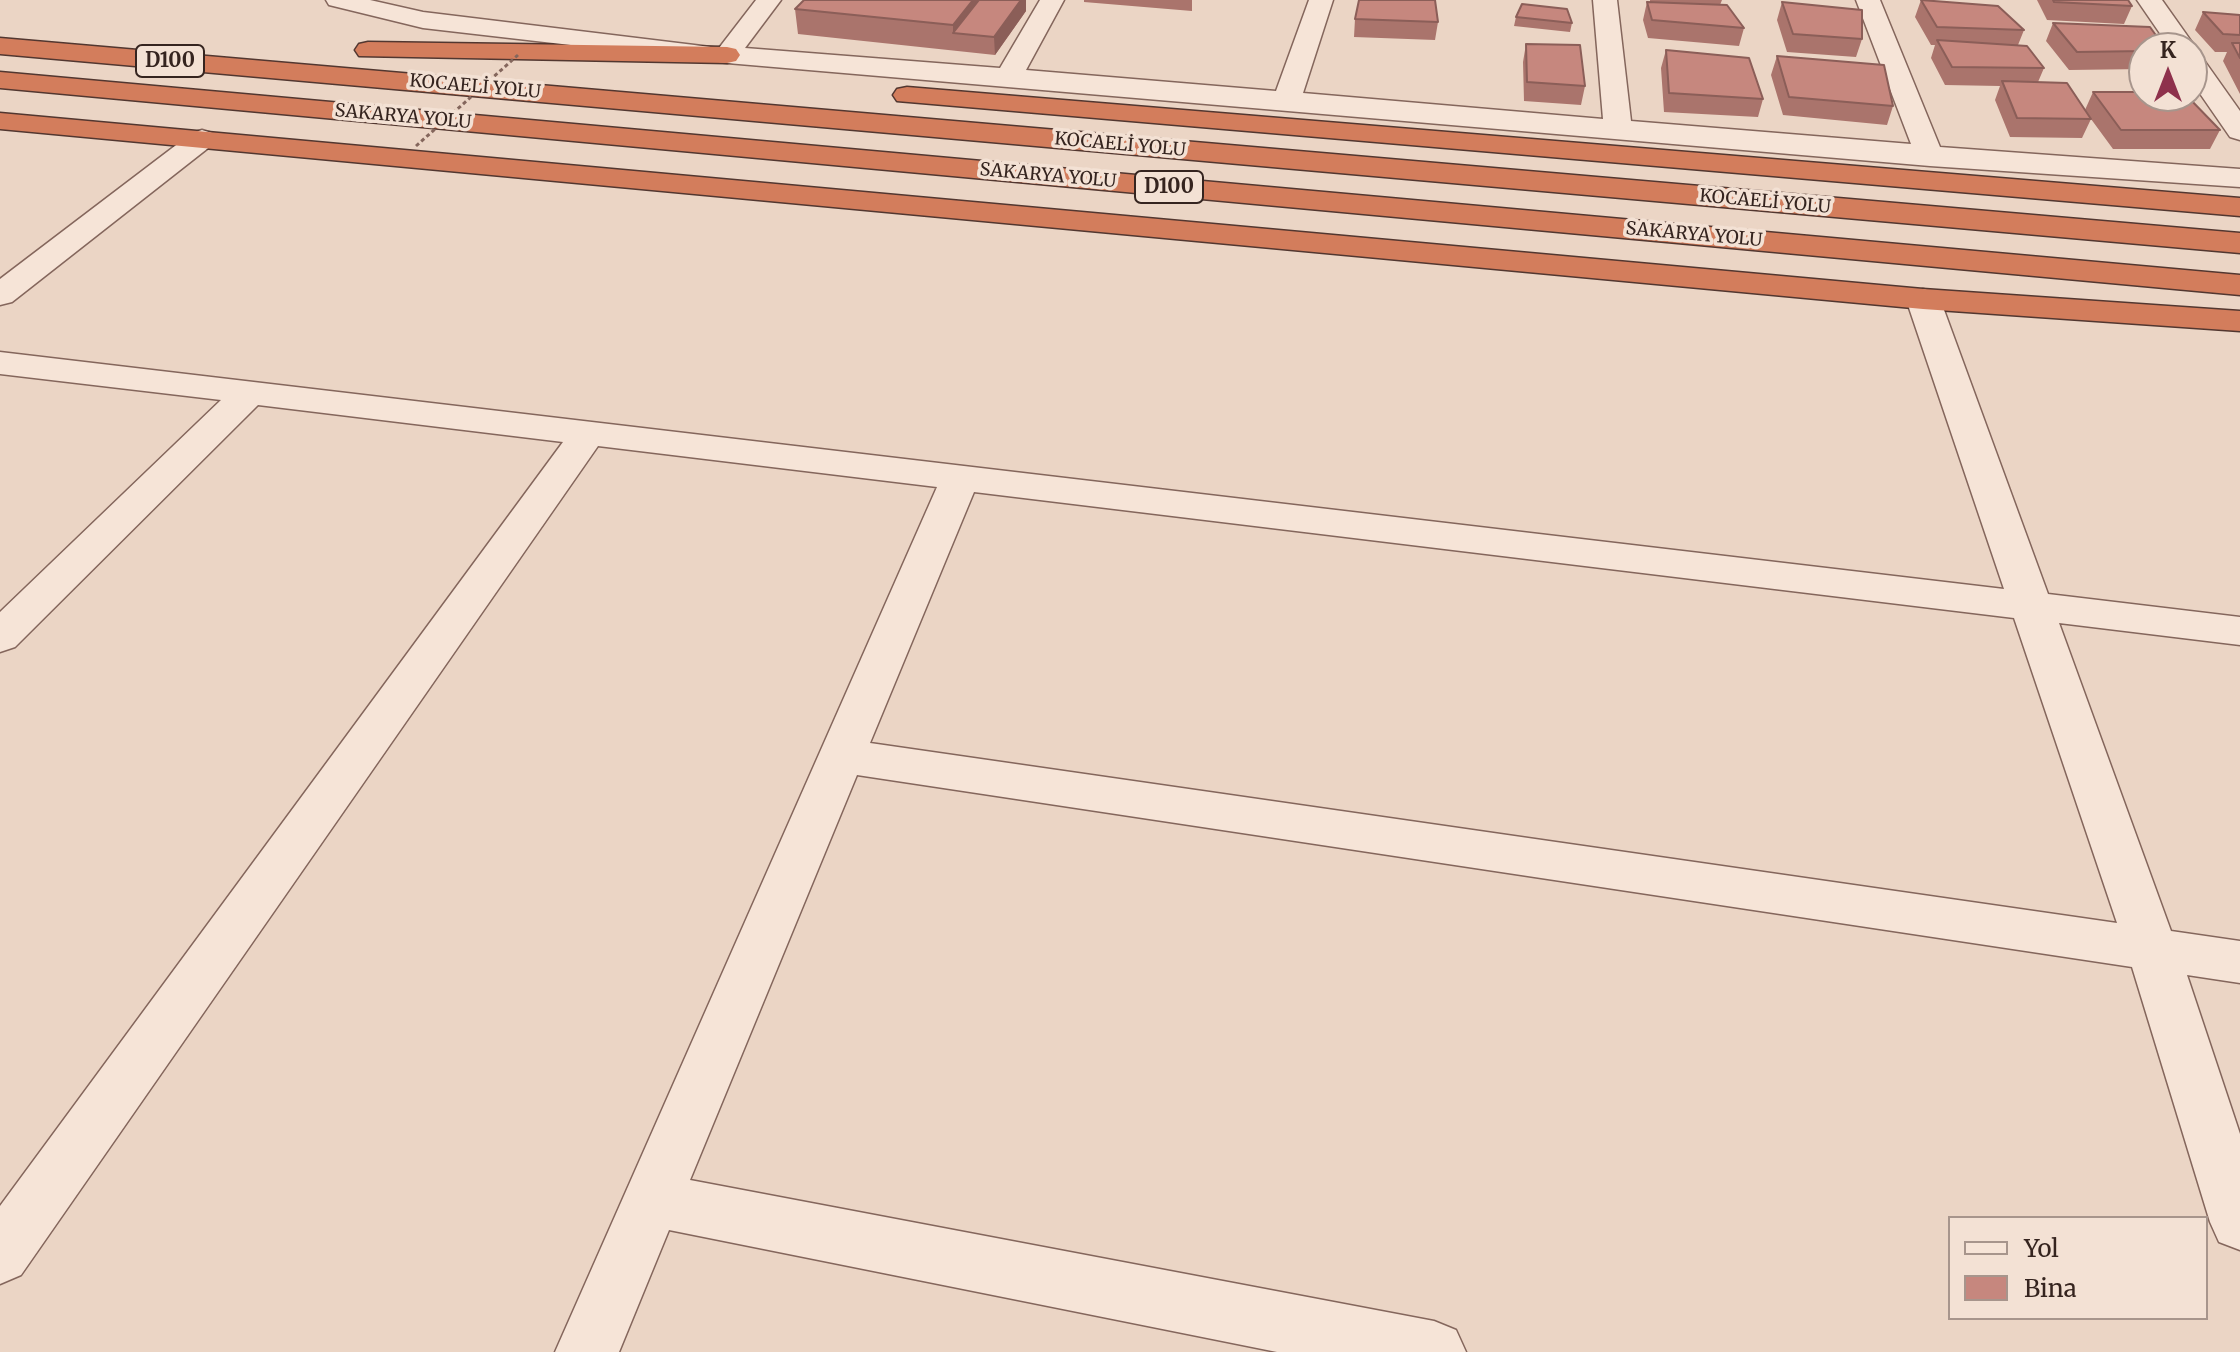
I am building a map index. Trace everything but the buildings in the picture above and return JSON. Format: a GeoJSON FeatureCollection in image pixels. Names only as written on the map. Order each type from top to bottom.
{"type":"FeatureCollection","features":[{"type":"Feature","properties":{"kind":"highway","name":"KOCAELİ YOLU"},"geometry":{"type":"LineString","coordinates":[[0,46],[2240,243]]}},
{"type":"Feature","properties":{"kind":"highway"},"geometry":{"type":"LineString","coordinates":[[339,47],[2240,208]]}},
{"type":"Feature","properties":{"kind":"highway"},"geometry":{"type":"LineString","coordinates":[[368,50],[727,55]]}},
{"type":"Feature","properties":{"kind":"highway","name":"SAKARYA YOLU"},"geometry":{"type":"LineString","coordinates":[[0,80],[2240,285]]}},
{"type":"Feature","properties":{"kind":"highway"},"geometry":{"type":"LineString","coordinates":[[0,86],[98,89]]}},
{"type":"Feature","properties":{"kind":"highway"},"geometry":{"type":"LineString","coordinates":[[0,121],[1923,299],[2239,321]]}},
{"type":"Feature","properties":{"kind":"highway"},"geometry":{"type":"LineString","coordinates":[[547,131],[722,165],[1264,238]]}},
{"type":"Feature","properties":{"kind":"highway"},"geometry":{"type":"LineString","coordinates":[[1261,158],[2240,208]]}},
{"type":"Feature","properties":{"kind":"highway"},"geometry":{"type":"LineString","coordinates":[[1226,193],[2239,321]]}},
{"type":"Feature","properties":{"kind":"street"},"geometry":{"type":"LineString","coordinates":[[338,0],[423,20],[727,55],[1010,75],[1930,157],[2240,178]]}},
{"type":"Feature","properties":{"kind":"street"},"geometry":{"type":"LineString","coordinates":[[727,55],[769,0]]}},
{"type":"Feature","properties":{"kind":"street"},"geometry":{"type":"LineString","coordinates":[[1010,75],[1052,0]]}},
{"type":"Feature","properties":{"kind":"street"},"geometry":{"type":"LineString","coordinates":[[1287,100],[1321,0]]}},
{"type":"Feature","properties":{"kind":"street"},"geometry":{"type":"LineString","coordinates":[[1605,0],[1618,130]]}},
{"type":"Feature","properties":{"kind":"street"},"geometry":{"type":"LineString","coordinates":[[1868,0],[1930,157]]}},
{"type":"Feature","properties":{"kind":"street"},"geometry":{"type":"LineString","coordinates":[[2149,0],[2172,32]]}},
{"type":"Feature","properties":{"kind":"street"},"geometry":{"type":"LineString","coordinates":[[2208,85],[2240,131]]}},
{"type":"Feature","properties":{"kind":"street"},"geometry":{"type":"LineString","coordinates":[[0,295],[202,139]]}},
{"type":"Feature","properties":{"kind":"street"},"geometry":{"type":"LineString","coordinates":[[1923,299],[2152,949],[2240,1222]]}},
{"type":"Feature","properties":{"kind":"street"},"geometry":{"type":"LineString","coordinates":[[0,363],[2240,631]]}},
{"type":"Feature","properties":{"kind":"street"},"geometry":{"type":"LineString","coordinates":[[0,637],[249,393]]}},
{"type":"Feature","properties":{"kind":"street"},"geometry":{"type":"LineString","coordinates":[[0,1255],[588,433]]}},
{"type":"Feature","properties":{"kind":"street"},"geometry":{"type":"LineString","coordinates":[[587,1352],[961,477]]}},
{"type":"Feature","properties":{"kind":"street"},"geometry":{"type":"LineString","coordinates":[[842,756],[2240,962]]}},
{"type":"Feature","properties":{"kind":"street"},"geometry":{"type":"LineString","coordinates":[[653,1200],[1434,1352]]}},
{"type":"Feature","properties":{"kind":"path"},"geometry":{"type":"LineString","coordinates":[[416,146],[518,55]]}}]}
